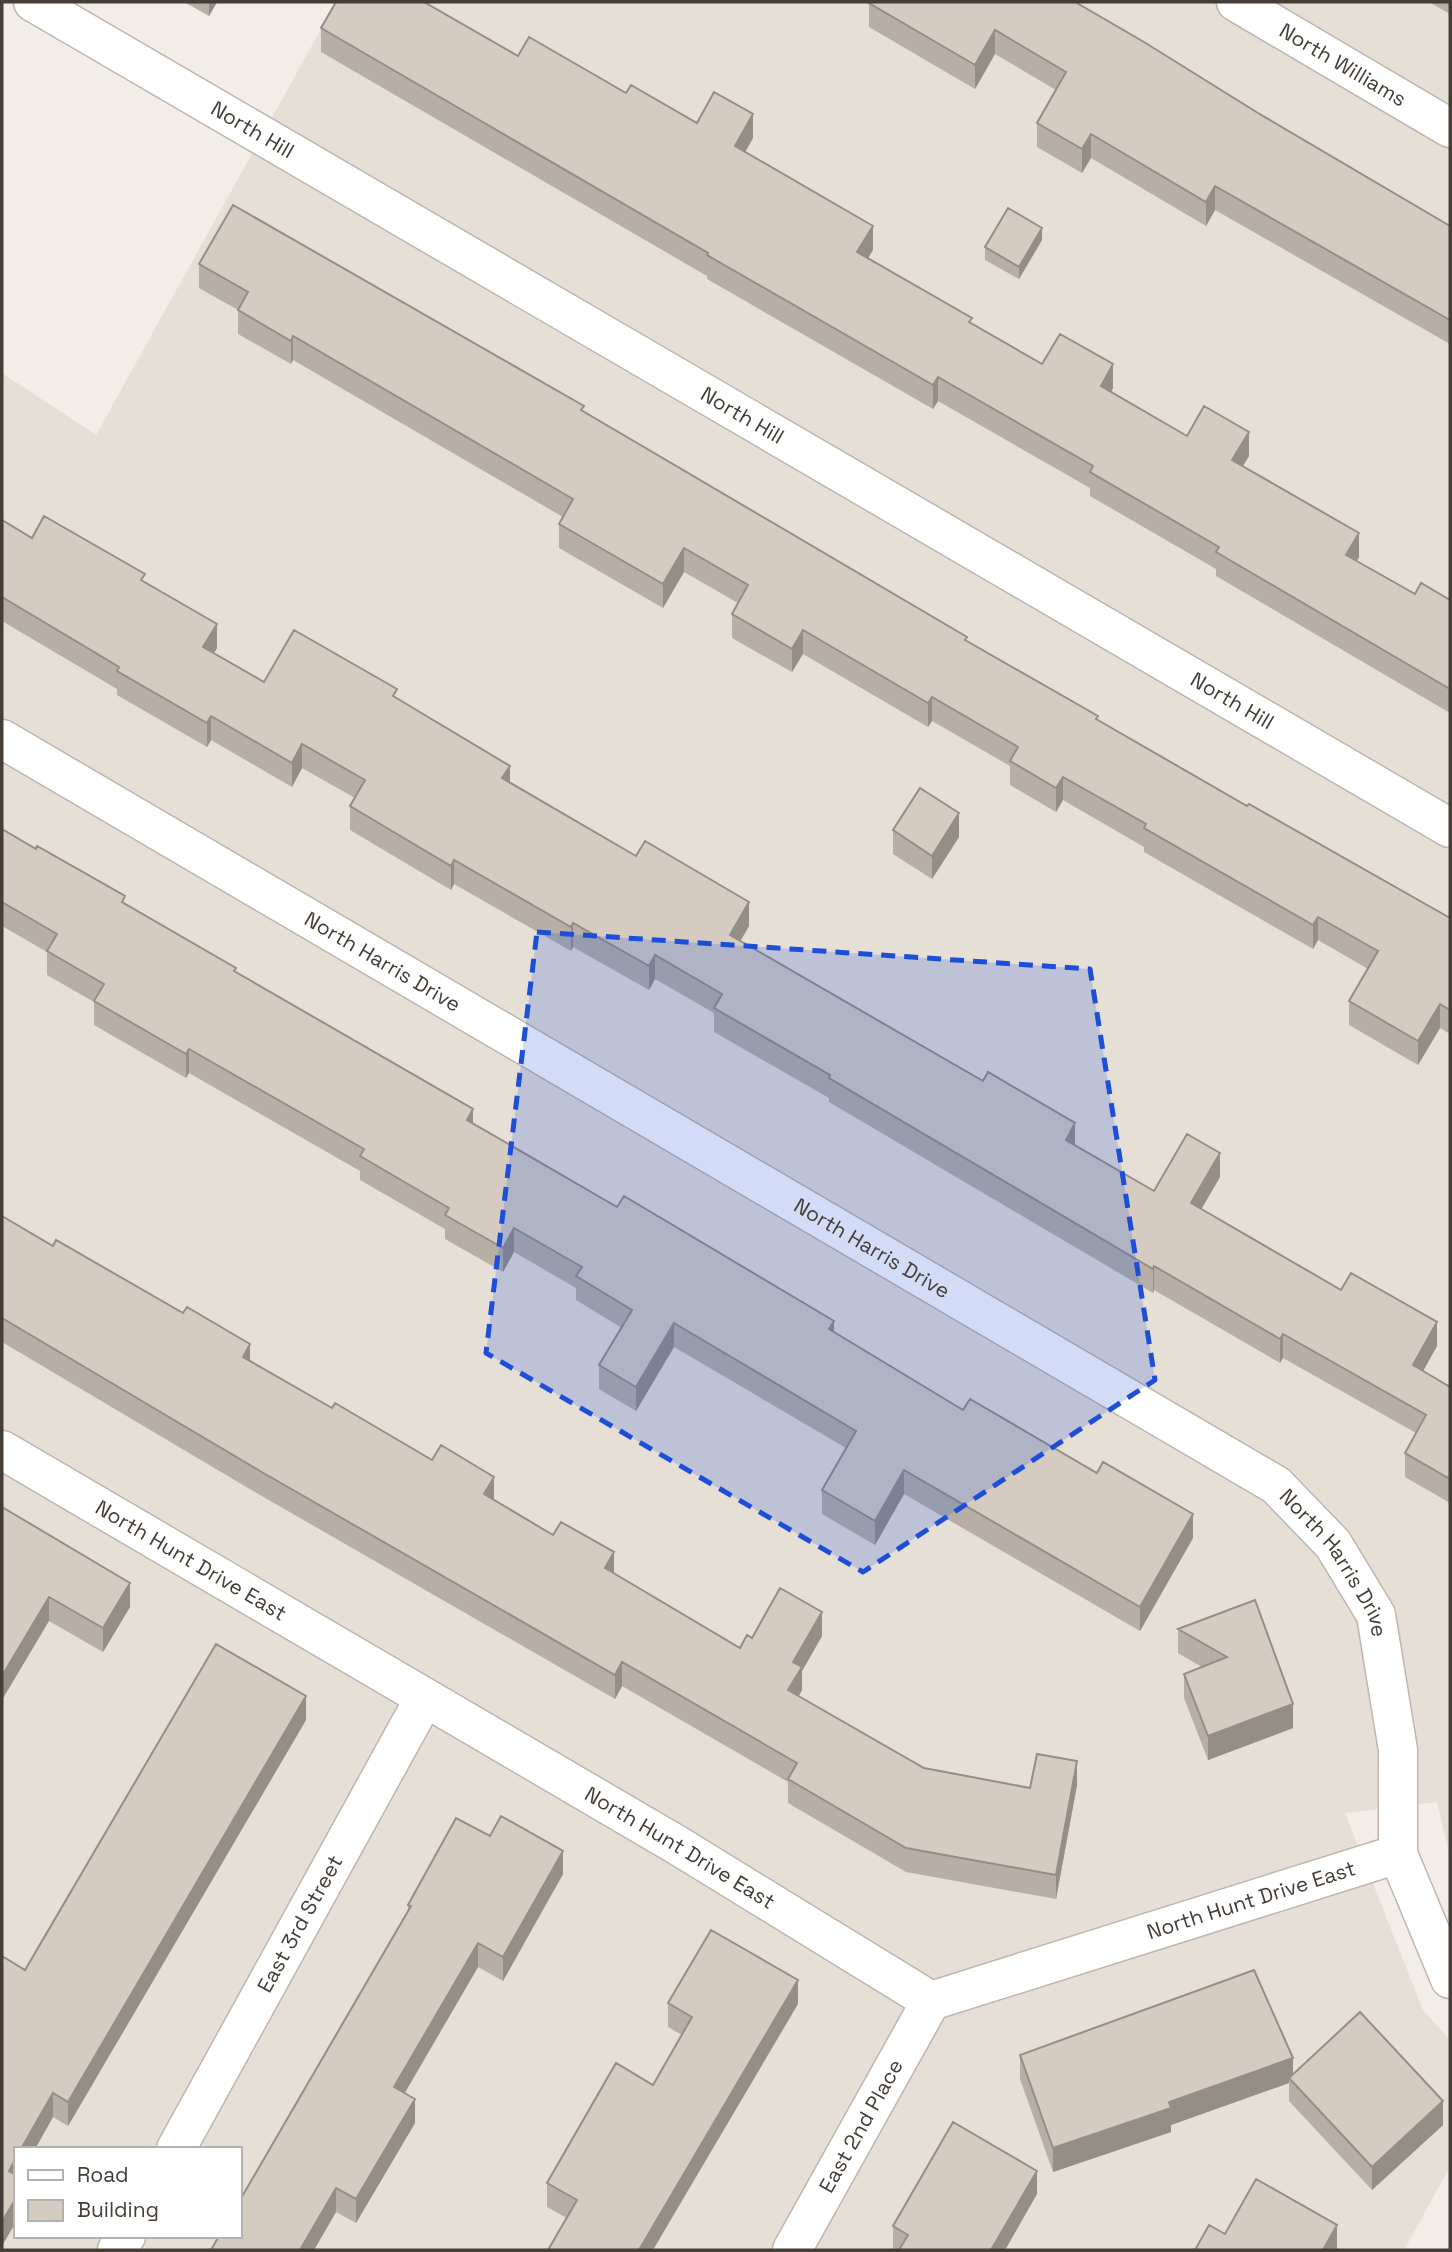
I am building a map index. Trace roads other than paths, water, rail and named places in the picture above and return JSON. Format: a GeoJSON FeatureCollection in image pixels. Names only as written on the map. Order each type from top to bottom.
{"type":"FeatureCollection","features":[{"type":"Feature","properties":{"kind":"street","name":"North Hill"},"geometry":{"type":"LineString","coordinates":[[33,2],[1450,828]]}},
{"type":"Feature","properties":{"kind":"street","name":"North Williams"},"geometry":{"type":"LineString","coordinates":[[1236,2],[1450,128]]}},
{"type":"Feature","properties":{"kind":"street","name":"North Harris Drive"},"geometry":{"type":"LineString","coordinates":[[2,739],[1276,1485],[1333,1544],[1376,1615],[1398,1750],[1398,1854],[1450,1979]]}},
{"type":"Feature","properties":{"kind":"street","name":"North Hunt Drive East"},"geometry":{"type":"LineString","coordinates":[[2,1450],[677,1845],[931,2001],[1398,1854]]}},
{"type":"Feature","properties":{"kind":"street","name":"East 3rd Street"},"geometry":{"type":"LineString","coordinates":[[177,2147],[424,1699]]}},
{"type":"Feature","properties":{"kind":"street","name":"East 2nd Place"},"geometry":{"type":"LineString","coordinates":[[792,2250],[931,2001]]}}]}
